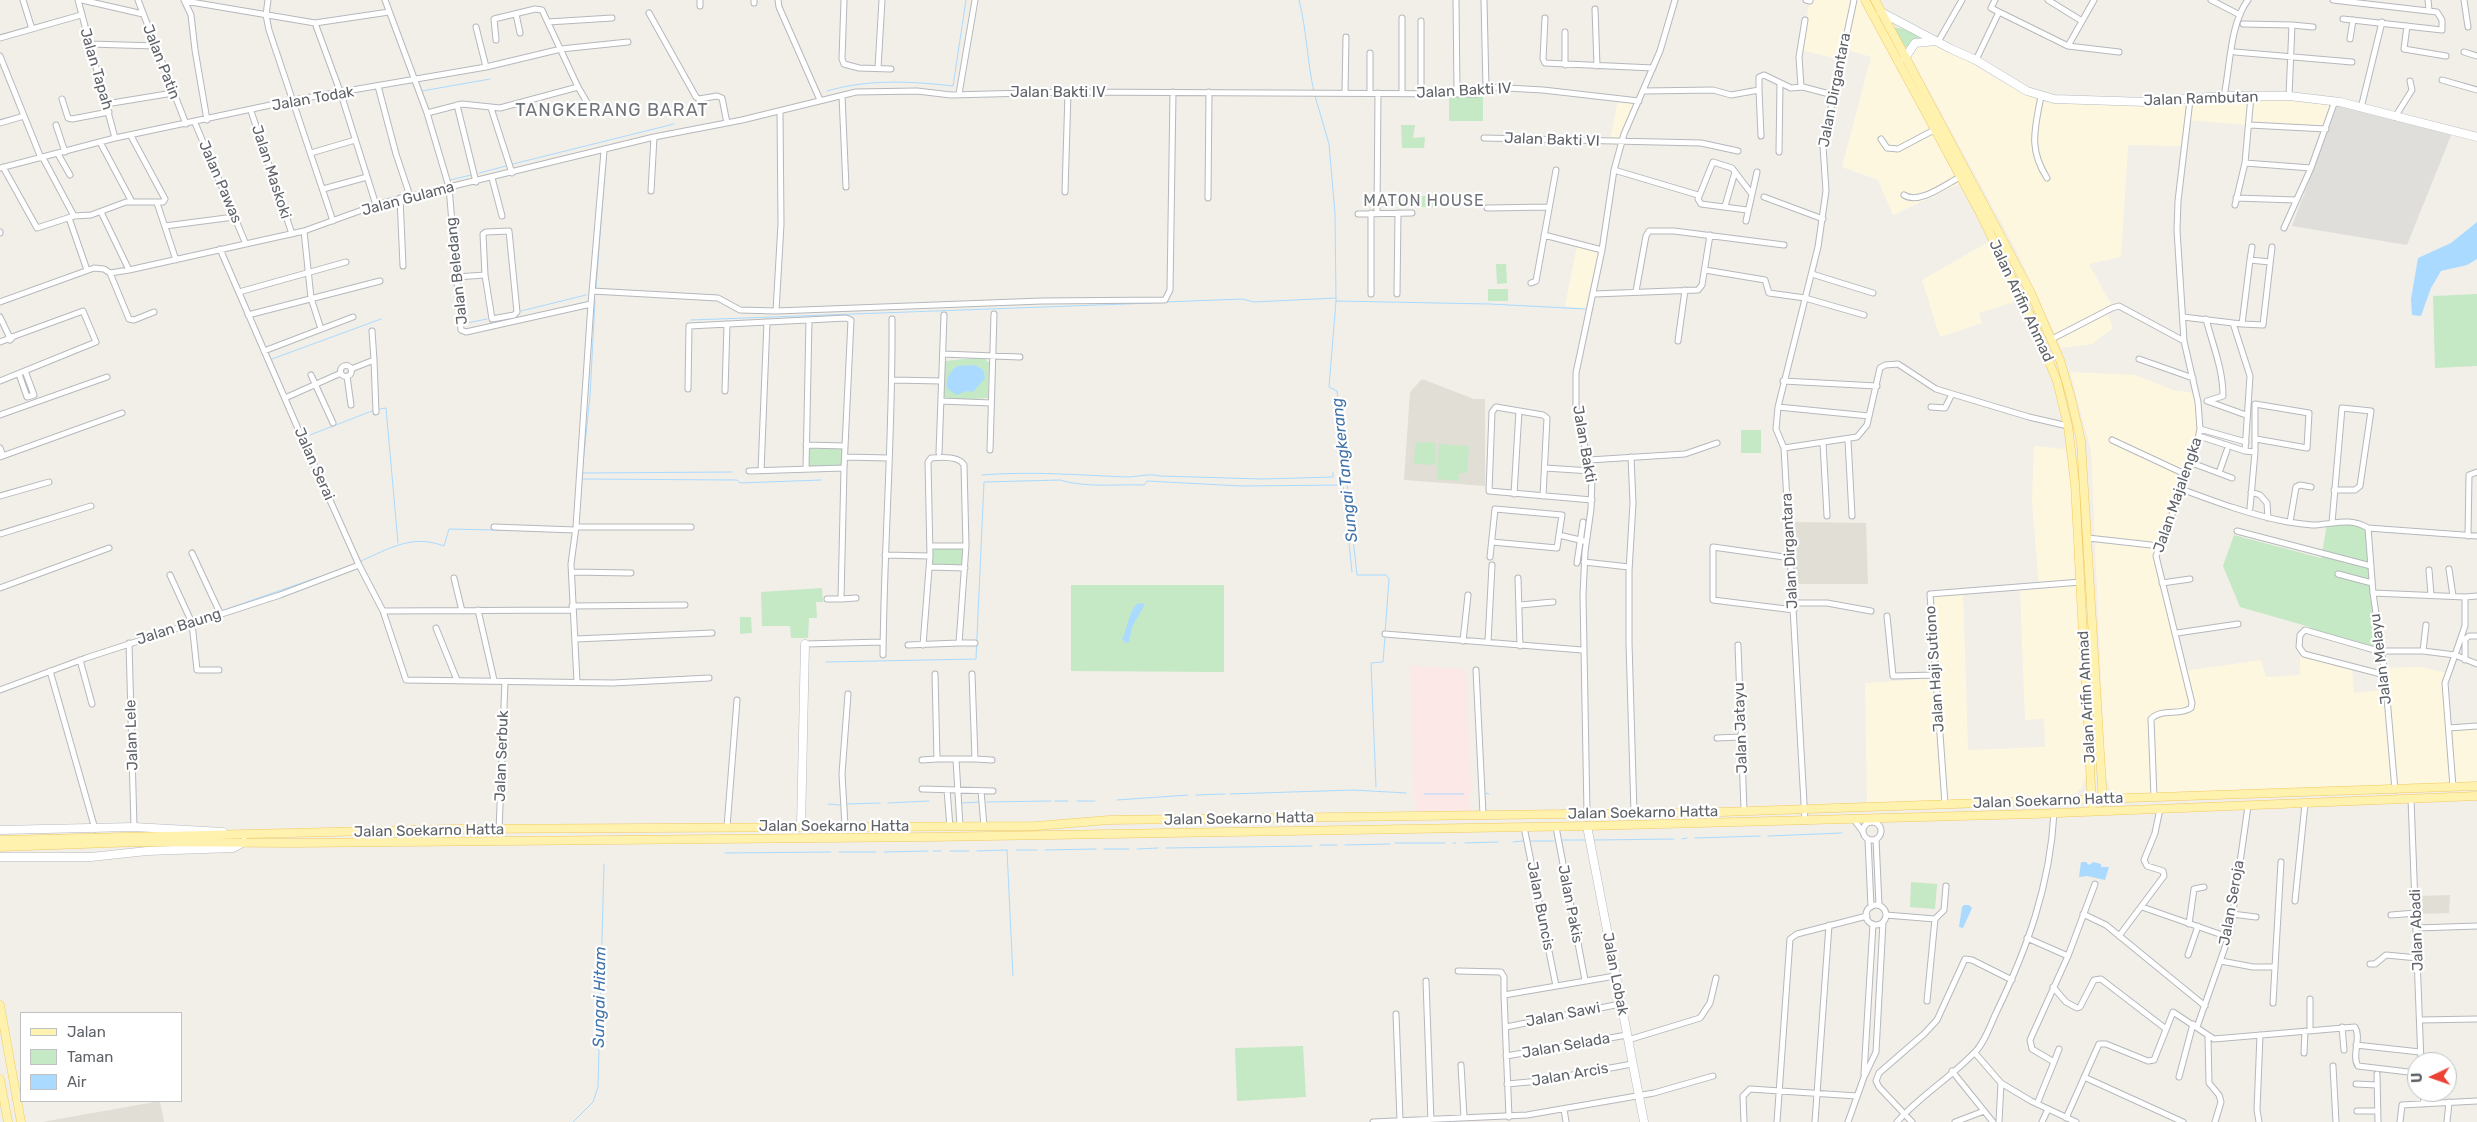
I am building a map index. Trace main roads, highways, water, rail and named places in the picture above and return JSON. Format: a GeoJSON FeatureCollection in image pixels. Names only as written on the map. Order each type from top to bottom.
{"type":"FeatureCollection","features":[{"type":"Feature","properties":{"kind":"main road","name":"Jalan Arifin Ahmad"},"geometry":{"type":"LineString","coordinates":[[1865,0],[1979,211],[2044,345],[2056,381],[2068,426],[2077,512],[2093,812]]}},
{"type":"Feature","properties":{"kind":"main road","name":"Jalan Arifin Ahmad"},"geometry":{"type":"LineString","coordinates":[[1875,0],[1986,207],[2052,339],[2077,421],[2084,469],[2087,512],[2103,811]]}},
{"type":"Feature","properties":{"kind":"main road","name":"Jalan Rambutan"},"geometry":{"type":"LineString","coordinates":[[1881,12],[1976,60],[2016,86],[2041,96],[2072,100],[2190,100],[2224,96],[2289,96],[2336,101],[2477,136]]}},
{"type":"Feature","properties":{"kind":"main road"},"geometry":{"type":"LineString","coordinates":[[1905,58],[1914,44],[1937,41]]}},
{"type":"Feature","properties":{"kind":"main road"},"geometry":{"type":"LineString","coordinates":[[1979,211],[1986,207]]}},
{"type":"Feature","properties":{"kind":"main road"},"geometry":{"type":"LineString","coordinates":[[2077,512],[2087,512]]}},
{"type":"Feature","properties":{"kind":"main road"},"geometry":{"type":"LineString","coordinates":[[801,826],[805,644]]}},
{"type":"Feature","properties":{"kind":"main road","name":"Jalan Soekarno Hatta"},"geometry":{"type":"LineString","coordinates":[[0,840],[254,833],[801,826],[950,827],[1072,824],[1108,820],[1310,819],[1483,814],[1634,813],[2076,801],[2477,786]]}},
{"type":"Feature","properties":{"kind":"main road","name":"Jalan Soekarno Hatta"},"geometry":{"type":"LineString","coordinates":[[0,847],[136,835],[295,843],[929,837],[1556,827],[1887,819],[2477,796]]}},
{"type":"Feature","properties":{"kind":"main road"},"geometry":{"type":"LineString","coordinates":[[2075,812],[2078,807],[2076,801]]}},
{"type":"Feature","properties":{"kind":"main road"},"geometry":{"type":"LineString","coordinates":[[1310,819],[1310,831]]}},
{"type":"Feature","properties":{"kind":"main road","name":"Jalan Lobak"},"geometry":{"type":"LineString","coordinates":[[1587,826],[1644,1122]]}},
{"type":"Feature","properties":{"kind":"main road"},"geometry":{"type":"LineString","coordinates":[[638,828],[639,839]]}},
{"type":"Feature","properties":{"kind":"main road"},"geometry":{"type":"LineString","coordinates":[[0,830],[95,829],[136,835]]}},
{"type":"Feature","properties":{"kind":"main road","name":"Jalan Soekarno Hatta"},"geometry":{"type":"LineString","coordinates":[[0,857],[101,856],[147,851],[233,848],[246,842]]}},
{"type":"Feature","properties":{"kind":"main road"},"geometry":{"type":"LineString","coordinates":[[0,1005],[21,1122]]}},
{"type":"Feature","properties":{"kind":"main road"},"geometry":{"type":"LineString","coordinates":[[0,1080],[8,1122]]}},
{"type":"Feature","properties":{"kind":"water"},"geometry":{"type":"Polygon","coordinates":[[[2477,222],[2477,259],[2467,265],[2441,271],[2431,288],[2421,316],[2412,315],[2411,299],[2418,258],[2451,243],[2477,222]]]}},
{"type":"Feature","properties":{"kind":"water"},"geometry":{"type":"Polygon","coordinates":[[[975,365],[983,370],[985,378],[973,392],[966,391],[957,395],[948,388],[949,374],[958,366],[975,365]]]}},
{"type":"Feature","properties":{"kind":"water"},"geometry":{"type":"Polygon","coordinates":[[[1138,603],[1145,604],[1132,627],[1129,642],[1126,643],[1122,639],[1133,610],[1138,603]]]}},
{"type":"Feature","properties":{"kind":"water"},"geometry":{"type":"Polygon","coordinates":[[[2081,862],[2086,862],[2089,865],[2093,862],[2101,864],[2101,867],[2109,867],[2105,880],[2087,876],[2079,877],[2081,862]]]}},
{"type":"Feature","properties":{"kind":"water"},"geometry":{"type":"Polygon","coordinates":[[[1969,905],[1972,908],[1963,928],[1959,927],[1962,907],[1969,905]]]}},
{"type":"Feature","properties":{"kind":"waterway"},"geometry":{"type":"LineString","coordinates":[[827,91],[858,84],[889,82],[953,86],[966,0]]}},
{"type":"Feature","properties":{"kind":"waterway","name":"Sungai Tangkerang"},"geometry":{"type":"LineString","coordinates":[[1299,0],[1314,92]]}},
{"type":"Feature","properties":{"kind":"waterway"},"geometry":{"type":"LineString","coordinates":[[422,91],[490,79]]}},
{"type":"Feature","properties":{"kind":"waterway"},"geometry":{"type":"LineString","coordinates":[[422,92],[425,100]]}},
{"type":"Feature","properties":{"kind":"waterway","name":"Sungai Tangkerang"},"geometry":{"type":"LineString","coordinates":[[1315,96],[1329,144],[1335,213],[1336,301],[1329,387],[1337,391],[1357,575],[1386,575],[1389,579],[1385,633]]}},
{"type":"Feature","properties":{"kind":"waterway"},"geometry":{"type":"LineString","coordinates":[[432,122],[440,146]]}},
{"type":"Feature","properties":{"kind":"waterway"},"geometry":{"type":"LineString","coordinates":[[513,164],[674,124]]}},
{"type":"Feature","properties":{"kind":"waterway"},"geometry":{"type":"LineString","coordinates":[[596,288],[606,158]]}},
{"type":"Feature","properties":{"kind":"waterway"},"geometry":{"type":"LineString","coordinates":[[479,173],[506,166]]}},
{"type":"Feature","properties":{"kind":"waterway"},"geometry":{"type":"LineString","coordinates":[[450,180],[471,175]]}},
{"type":"Feature","properties":{"kind":"waterway"},"geometry":{"type":"LineString","coordinates":[[521,311],[586,295]]}},
{"type":"Feature","properties":{"kind":"waterway"},"geometry":{"type":"LineString","coordinates":[[1166,302],[1242,299],[1254,302],[1336,298]]}},
{"type":"Feature","properties":{"kind":"waterway"},"geometry":{"type":"LineString","coordinates":[[595,300],[590,396],[582,473],[732,472]]}},
{"type":"Feature","properties":{"kind":"waterway"},"geometry":{"type":"LineString","coordinates":[[1336,301],[1490,304],[1585,309]]}},
{"type":"Feature","properties":{"kind":"waterway"},"geometry":{"type":"LineString","coordinates":[[691,320],[1152,303]]}},
{"type":"Feature","properties":{"kind":"waterway"},"geometry":{"type":"LineString","coordinates":[[272,359],[381,319]]}},
{"type":"Feature","properties":{"kind":"waterway"},"geometry":{"type":"LineString","coordinates":[[462,324],[487,319]]}},
{"type":"Feature","properties":{"kind":"waterway"},"geometry":{"type":"LineString","coordinates":[[380,409],[386,408],[398,543]]}},
{"type":"Feature","properties":{"kind":"waterway"},"geometry":{"type":"LineString","coordinates":[[310,435],[372,411]]}},
{"type":"Feature","properties":{"kind":"waterway"},"geometry":{"type":"LineString","coordinates":[[982,475],[1036,473],[1126,477],[1152,475],[1262,479],[1333,477],[1333,472]]}},
{"type":"Feature","properties":{"kind":"waterway"},"geometry":{"type":"LineString","coordinates":[[581,479],[737,480],[740,483],[821,480]]}},
{"type":"Feature","properties":{"kind":"waterway"},"geometry":{"type":"LineString","coordinates":[[826,662],[976,659],[984,482],[1060,480],[1080,484],[1102,485],[1144,485],[1147,481],[1241,486],[1343,485],[1352,572]]}},
{"type":"Feature","properties":{"kind":"waterway"},"geometry":{"type":"LineString","coordinates":[[361,561],[392,547],[412,542],[422,541],[444,546],[449,529],[536,531]]}},
{"type":"Feature","properties":{"kind":"waterway"},"geometry":{"type":"LineString","coordinates":[[221,611],[319,577]]}},
{"type":"Feature","properties":{"kind":"waterway","name":"Sungai Tangkerang"},"geometry":{"type":"LineString","coordinates":[[1376,787],[1371,663],[1383,662],[1385,637]]}},
{"type":"Feature","properties":{"kind":"waterway"},"geometry":{"type":"LineString","coordinates":[[1230,794],[1353,790],[1406,793]]}},
{"type":"Feature","properties":{"kind":"waterway"},"geometry":{"type":"LineString","coordinates":[[1196,795],[1225,794]]}},
{"type":"Feature","properties":{"kind":"waterway"},"geometry":{"type":"LineString","coordinates":[[1424,794],[1464,794]]}},
{"type":"Feature","properties":{"kind":"waterway"},"geometry":{"type":"LineString","coordinates":[[1117,800],[1188,795]]}},
{"type":"Feature","properties":{"kind":"waterway"},"geometry":{"type":"LineString","coordinates":[[888,803],[929,801]]}},
{"type":"Feature","properties":{"kind":"waterway"},"geometry":{"type":"LineString","coordinates":[[987,802],[1051,801]]}},
{"type":"Feature","properties":{"kind":"waterway"},"geometry":{"type":"LineString","coordinates":[[1055,801],[1068,801]]}},
{"type":"Feature","properties":{"kind":"waterway"},"geometry":{"type":"LineString","coordinates":[[1077,801],[1095,801]]}},
{"type":"Feature","properties":{"kind":"waterway"},"geometry":{"type":"LineString","coordinates":[[962,803],[981,802]]}},
{"type":"Feature","properties":{"kind":"waterway"},"geometry":{"type":"LineString","coordinates":[[847,804],[880,803]]}},
{"type":"Feature","properties":{"kind":"waterway"},"geometry":{"type":"LineString","coordinates":[[828,804],[840,805]]}},
{"type":"Feature","properties":{"kind":"waterway"},"geometry":{"type":"LineString","coordinates":[[1768,836],[1842,833]]}},
{"type":"Feature","properties":{"kind":"waterway"},"geometry":{"type":"LineString","coordinates":[[1695,838],[1760,836]]}},
{"type":"Feature","properties":{"kind":"waterway"},"geometry":{"type":"LineString","coordinates":[[1682,839],[1687,838]]}},
{"type":"Feature","properties":{"kind":"waterway"},"geometry":{"type":"LineString","coordinates":[[1594,840],[1674,839]]}},
{"type":"Feature","properties":{"kind":"waterway"},"geometry":{"type":"LineString","coordinates":[[1562,840],[1585,840]]}},
{"type":"Feature","properties":{"kind":"waterway"},"geometry":{"type":"LineString","coordinates":[[1513,842],[1523,841]]}},
{"type":"Feature","properties":{"kind":"waterway"},"geometry":{"type":"LineString","coordinates":[[1531,841],[1554,841]]}},
{"type":"Feature","properties":{"kind":"waterway"},"geometry":{"type":"LineString","coordinates":[[1465,843],[1498,842]]}},
{"type":"Feature","properties":{"kind":"waterway"},"geometry":{"type":"LineString","coordinates":[[1395,843],[1445,843]]}},
{"type":"Feature","properties":{"kind":"waterway"},"geometry":{"type":"LineString","coordinates":[[1345,845],[1390,844]]}},
{"type":"Feature","properties":{"kind":"waterway"},"geometry":{"type":"LineString","coordinates":[[1320,845],[1337,845]]}},
{"type":"Feature","properties":{"kind":"waterway"},"geometry":{"type":"LineString","coordinates":[[1166,848],[1312,846]]}},
{"type":"Feature","properties":{"kind":"waterway"},"geometry":{"type":"LineString","coordinates":[[1137,849],[1158,848]]}},
{"type":"Feature","properties":{"kind":"waterway"},"geometry":{"type":"LineString","coordinates":[[1045,850],[1096,849]]}},
{"type":"Feature","properties":{"kind":"waterway"},"geometry":{"type":"LineString","coordinates":[[1104,849],[1129,849]]}},
{"type":"Feature","properties":{"kind":"waterway"},"geometry":{"type":"LineString","coordinates":[[1007,850],[1013,976]]}},
{"type":"Feature","properties":{"kind":"waterway"},"geometry":{"type":"LineString","coordinates":[[977,851],[1007,850]]}},
{"type":"Feature","properties":{"kind":"waterway"},"geometry":{"type":"LineString","coordinates":[[1016,850],[1037,850]]}},
{"type":"Feature","properties":{"kind":"waterway"},"geometry":{"type":"LineString","coordinates":[[884,852],[928,851]]}},
{"type":"Feature","properties":{"kind":"waterway"},"geometry":{"type":"LineString","coordinates":[[933,851],[941,851]]}},
{"type":"Feature","properties":{"kind":"waterway"},"geometry":{"type":"LineString","coordinates":[[950,851],[969,851]]}},
{"type":"Feature","properties":{"kind":"waterway"},"geometry":{"type":"LineString","coordinates":[[725,853],[831,852]]}},
{"type":"Feature","properties":{"kind":"waterway"},"geometry":{"type":"LineString","coordinates":[[839,852],[876,852]]}},
{"type":"Feature","properties":{"kind":"waterway","name":"Sungai Hitam"},"geometry":{"type":"LineString","coordinates":[[573,1122],[593,1102],[598,1087],[604,864]]}},
{"type":"Feature","properties":{"kind":"district","name":"TANGKERANG BARAT"},"geometry":{"type":"Point","coordinates":[612,111]}},
{"type":"Feature","properties":{"kind":"district","name":"MATON HOUSE"},"geometry":{"type":"Point","coordinates":[1424,201]}}]}
